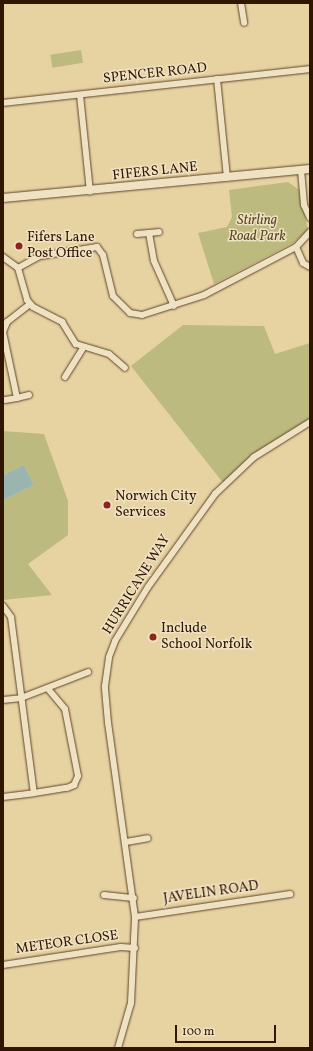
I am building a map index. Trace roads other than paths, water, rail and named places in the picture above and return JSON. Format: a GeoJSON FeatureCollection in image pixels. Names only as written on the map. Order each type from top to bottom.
{"type":"FeatureCollection","features":[{"type":"Feature","properties":{"kind":"street"},"geometry":{"type":"LineString","coordinates":[[241,3],[244,23]]}},
{"type":"Feature","properties":{"kind":"street","name":"SPENCER ROAD"},"geometry":{"type":"LineString","coordinates":[[3,103],[310,69]]}},
{"type":"Feature","properties":{"kind":"street"},"geometry":{"type":"LineString","coordinates":[[217,79],[227,177]]}},
{"type":"Feature","properties":{"kind":"street"},"geometry":{"type":"LineString","coordinates":[[80,95],[90,191]]}},
{"type":"Feature","properties":{"kind":"street"},"geometry":{"type":"LineString","coordinates":[[301,170],[304,205],[310,218]]}},
{"type":"Feature","properties":{"kind":"street","name":"FIFERS LANE"},"geometry":{"type":"LineString","coordinates":[[3,198],[310,170]]}},
{"type":"Feature","properties":{"kind":"street"},"geometry":{"type":"LineString","coordinates":[[138,234],[159,232]]}},
{"type":"Feature","properties":{"kind":"street"},"geometry":{"type":"LineString","coordinates":[[18,268],[40,256],[97,247],[103,255],[111,293],[130,313],[142,315],[174,306],[296,247],[310,232]]}},
{"type":"Feature","properties":{"kind":"street"},"geometry":{"type":"LineString","coordinates":[[149,233],[154,261],[174,306]]}},
{"type":"Feature","properties":{"kind":"street"},"geometry":{"type":"LineString","coordinates":[[296,247],[303,264],[310,267]]}},
{"type":"Feature","properties":{"kind":"street"},"geometry":{"type":"LineString","coordinates":[[3,257],[18,268],[30,304],[62,322],[71,338],[82,348],[109,354],[125,368]]}},
{"type":"Feature","properties":{"kind":"street"},"geometry":{"type":"LineString","coordinates":[[17,398],[4,327],[30,304]]}},
{"type":"Feature","properties":{"kind":"street"},"geometry":{"type":"LineString","coordinates":[[65,377],[76,368],[82,348]]}},
{"type":"Feature","properties":{"kind":"street"},"geometry":{"type":"LineString","coordinates":[[5,400],[28,395]]}},
{"type":"Feature","properties":{"kind":"street","name":"HURRICANE WAY"},"geometry":{"type":"LineString","coordinates":[[118,1048],[131,1003],[135,948],[135,917],[134,898],[105,686],[115,640],[195,518],[224,484],[254,456],[310,422]]}},
{"type":"Feature","properties":{"kind":"street"},"geometry":{"type":"LineString","coordinates":[[3,606],[11,618],[34,793]]}},
{"type":"Feature","properties":{"kind":"street"},"geometry":{"type":"LineString","coordinates":[[3,700],[21,698],[61,684],[88,672]]}},
{"type":"Feature","properties":{"kind":"street"},"geometry":{"type":"LineString","coordinates":[[58,676],[61,684]]}},
{"type":"Feature","properties":{"kind":"street"},"geometry":{"type":"LineString","coordinates":[[3,797],[68,791],[74,785],[78,776],[65,710],[48,689]]}},
{"type":"Feature","properties":{"kind":"street"},"geometry":{"type":"LineString","coordinates":[[126,842],[148,838]]}},
{"type":"Feature","properties":{"kind":"street","name":"JAVELIN ROAD"},"geometry":{"type":"LineString","coordinates":[[135,917],[290,894]]}},
{"type":"Feature","properties":{"kind":"street"},"geometry":{"type":"LineString","coordinates":[[104,895],[134,898]]}},
{"type":"Feature","properties":{"kind":"street","name":"METEOR CLOSE"},"geometry":{"type":"LineString","coordinates":[[3,965],[121,947],[135,948]]}},
{"type":"Feature","properties":{"kind":"water"},"geometry":{"type":"Polygon","coordinates":[[[24,465],[34,485],[3,500],[3,475],[24,465]]]}},
{"type":"Feature","properties":{"kind":"place","name":"Fifers Lane Post Office"},"geometry":{"type":"Point","coordinates":[19,246]}},
{"type":"Feature","properties":{"kind":"place","name":"Norwich City Services"},"geometry":{"type":"Point","coordinates":[107,505]}},
{"type":"Feature","properties":{"kind":"place","name":"Include School Norfolk"},"geometry":{"type":"Point","coordinates":[153,637]}},
{"type":"Feature","properties":{"kind":"park label","name":"Stirling Road Park"},"geometry":{"type":"Point","coordinates":[257,230]}}]}
